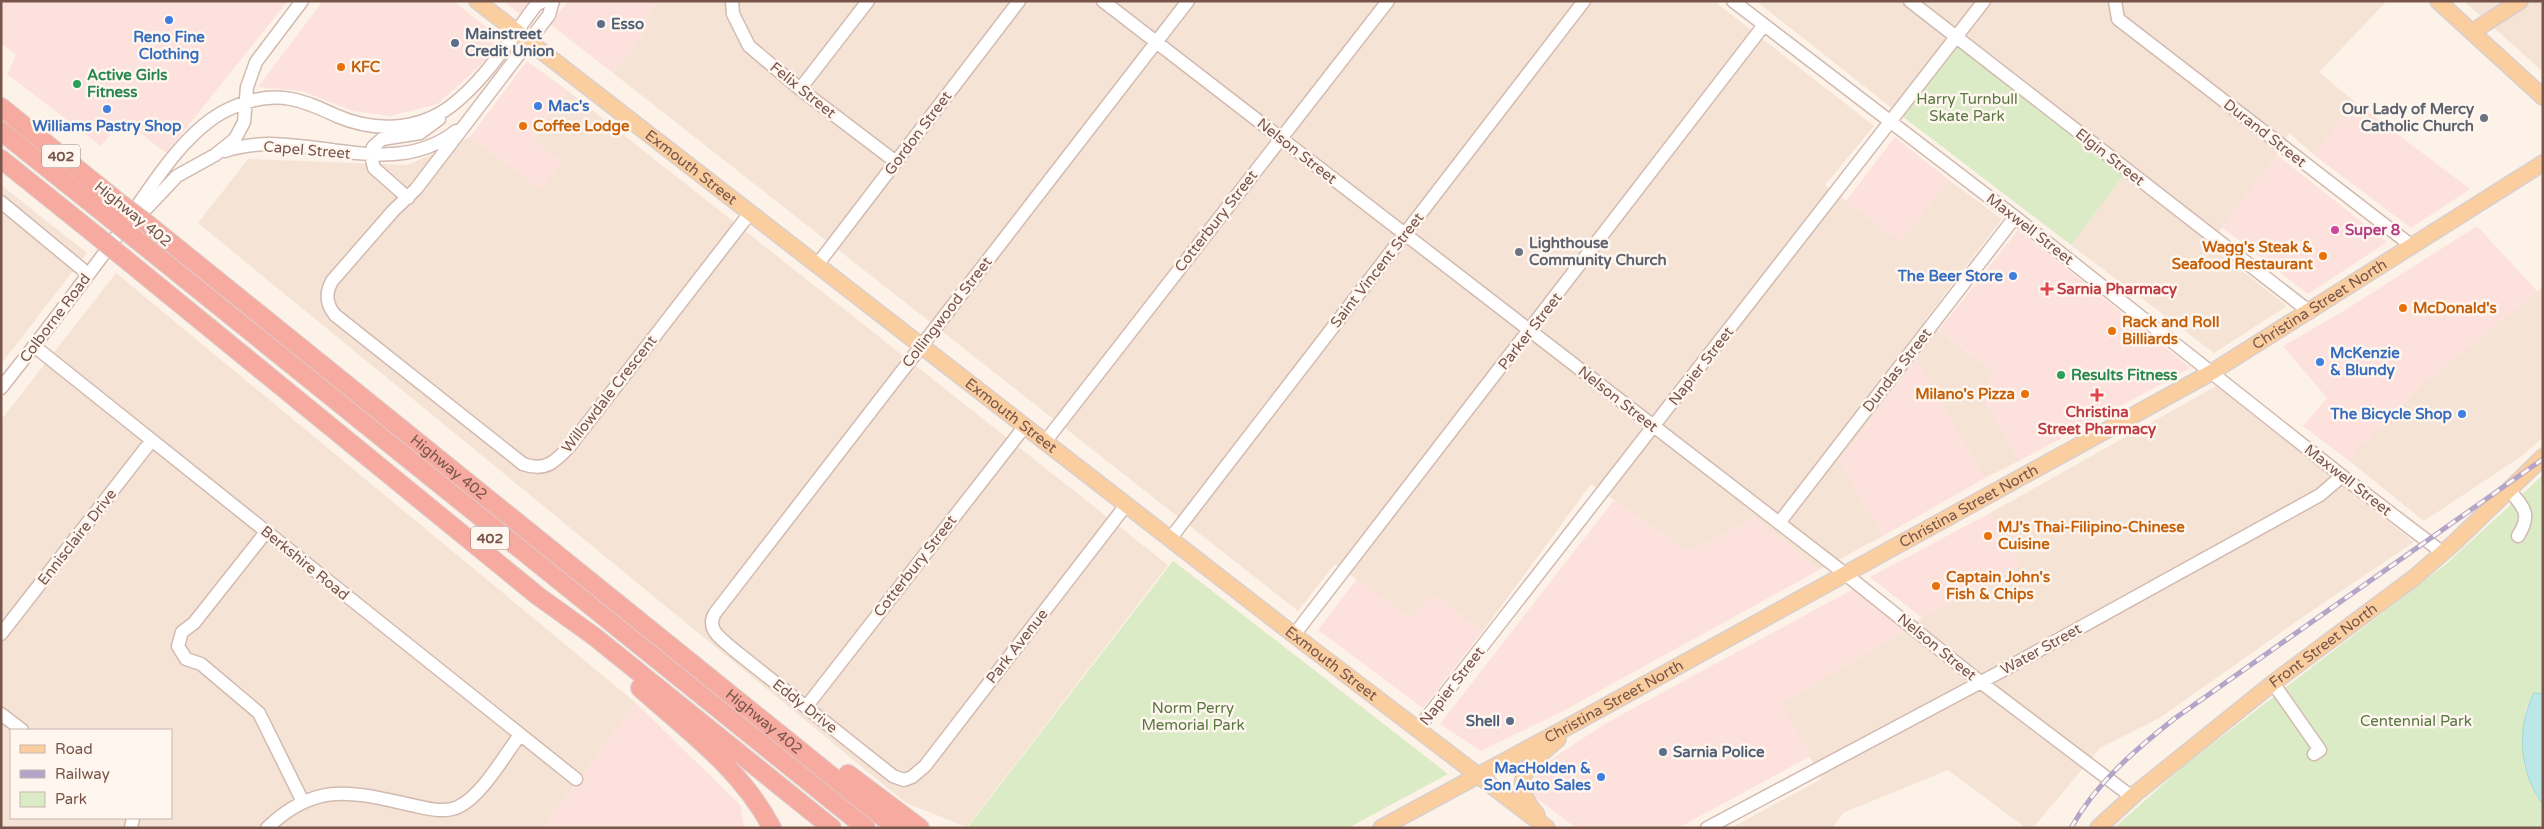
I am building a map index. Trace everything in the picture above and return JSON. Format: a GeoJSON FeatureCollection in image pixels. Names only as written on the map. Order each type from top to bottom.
{"type":"FeatureCollection","features":[{"type":"Feature","properties":{"kind":"highway","name":"Highway 402"},"geometry":{"type":"LineString","coordinates":[[1,107],[896,828]]}},
{"type":"Feature","properties":{"kind":"highway"},"geometry":{"type":"LineString","coordinates":[[1,131],[105,233]]}},
{"type":"Feature","properties":{"kind":"highway","name":"Highway 402"},"geometry":{"type":"LineString","coordinates":[[1,145],[105,233],[131,249],[849,828]]}},
{"type":"Feature","properties":{"kind":"highway"},"geometry":{"type":"LineString","coordinates":[[1,159],[105,233]]}},
{"type":"Feature","properties":{"kind":"highway"},"geometry":{"type":"LineString","coordinates":[[131,249],[538,596],[735,775],[752,794],[772,828]]}},
{"type":"Feature","properties":{"kind":"highway"},"geometry":{"type":"LineString","coordinates":[[131,249],[866,828]]}},
{"type":"Feature","properties":{"kind":"highway"},"geometry":{"type":"LineString","coordinates":[[518,522],[624,597],[784,726],[920,828]]}},
{"type":"Feature","properties":{"kind":"highway"},"geometry":{"type":"LineString","coordinates":[[538,596],[595,637],[832,828]]}},
{"type":"Feature","properties":{"kind":"main road","name":"Exmouth Street"},"geometry":{"type":"LineString","coordinates":[[477,1],[1294,635],[1547,828]]}},
{"type":"Feature","properties":{"kind":"main road"},"geometry":{"type":"LineString","coordinates":[[2438,1],[2543,97]]}},
{"type":"Feature","properties":{"kind":"main road"},"geometry":{"type":"LineString","coordinates":[[2472,32],[2520,1]]}},
{"type":"Feature","properties":{"kind":"main road"},"geometry":{"type":"LineString","coordinates":[[2540,165],[2543,153]]}},
{"type":"Feature","properties":{"kind":"main road","name":"Christina Street North"},"geometry":{"type":"LineString","coordinates":[[1381,828],[1574,724],[1844,573],[2212,372],[2310,312],[2540,165]]}},
{"type":"Feature","properties":{"kind":"main road","name":"Front Street North"},"geometry":{"type":"LineString","coordinates":[[2098,828],[2132,797],[2273,683],[2414,577],[2543,457]]}},
{"type":"Feature","properties":{"kind":"main road"},"geometry":{"type":"LineString","coordinates":[[1547,828],[1528,804],[1521,782],[1528,768],[1574,724]]}},
{"type":"Feature","properties":{"kind":"street","name":"Colborne Road"},"geometry":{"type":"LineString","coordinates":[[105,233],[177,176],[215,155],[230,144],[242,128],[246,116],[249,79],[256,62],[302,1]]}},
{"type":"Feature","properties":{"kind":"street","name":"Capel Street"},"geometry":{"type":"LineString","coordinates":[[408,198],[374,168],[371,155],[377,142],[420,133],[438,120],[484,73],[536,5],[543,1]]}},
{"type":"Feature","properties":{"kind":"street","name":"Capel Street"},"geometry":{"type":"LineString","coordinates":[[327,299],[327,291],[332,281],[393,211],[408,198],[549,15],[553,1]]}},
{"type":"Feature","properties":{"kind":"street","name":"Felix Street"},"geometry":{"type":"LineString","coordinates":[[732,1],[733,14],[749,46],[800,89],[896,162]]}},
{"type":"Feature","properties":{"kind":"street"},"geometry":{"type":"LineString","coordinates":[[800,89],[868,1]]}},
{"type":"Feature","properties":{"kind":"street","name":"Gordon Street"},"geometry":{"type":"LineString","coordinates":[[817,265],[1019,1]]}},
{"type":"Feature","properties":{"kind":"street","name":"Nelson Street"},"geometry":{"type":"LineString","coordinates":[[1103,1],[1844,573],[1979,681],[2132,797]]}},
{"type":"Feature","properties":{"kind":"street","name":"Collingwood Street"},"geometry":{"type":"LineString","coordinates":[[711,626],[710,621],[715,613],[1188,1]]}},
{"type":"Feature","properties":{"kind":"street","name":"Cotterbury Street"},"geometry":{"type":"LineString","coordinates":[[1045,442],[1388,1]]}},
{"type":"Feature","properties":{"kind":"street","name":"Saint Vincent Street"},"geometry":{"type":"LineString","coordinates":[[1170,539],[1584,1]]}},
{"type":"Feature","properties":{"kind":"street","name":"Maxwell Street"},"geometry":{"type":"LineString","coordinates":[[1733,1],[2015,217],[2342,476],[2443,552]]}},
{"type":"Feature","properties":{"kind":"street","name":"Elgin Street"},"geometry":{"type":"LineString","coordinates":[[1910,1],[2310,312]]}},
{"type":"Feature","properties":{"kind":"street","name":"Napier Street"},"geometry":{"type":"LineString","coordinates":[[1417,730],[1984,1]]}},
{"type":"Feature","properties":{"kind":"street","name":"Durand Street"},"geometry":{"type":"LineString","coordinates":[[2115,1],[2118,19],[2412,246]]}},
{"type":"Feature","properties":{"kind":"street","name":"Parker Street"},"geometry":{"type":"LineString","coordinates":[[1294,635],[1764,26]]}},
{"type":"Feature","properties":{"kind":"street"},"geometry":{"type":"LineString","coordinates":[[220,114],[240,97],[246,78],[256,62]]}},
{"type":"Feature","properties":{"kind":"street","name":"Capel Street"},"geometry":{"type":"LineString","coordinates":[[246,102],[267,98],[290,99],[351,121],[378,127],[405,126],[419,122],[455,103]]}},
{"type":"Feature","properties":{"kind":"street","name":"Colborne Road"},"geometry":{"type":"LineString","coordinates":[[1,388],[88,274],[105,233],[189,138],[220,114],[246,102]]}},
{"type":"Feature","properties":{"kind":"street","name":"Capel Street"},"geometry":{"type":"LineString","coordinates":[[215,155],[240,147],[269,145],[371,155],[409,152],[445,139],[466,123]]}},
{"type":"Feature","properties":{"kind":"street"},"geometry":{"type":"LineString","coordinates":[[1,202],[88,274]]}},
{"type":"Feature","properties":{"kind":"street","name":"Willowdale Crescent"},"geometry":{"type":"LineString","coordinates":[[327,299],[329,308],[335,315],[523,464],[534,468],[544,467],[551,464],[569,447],[750,213]]}},
{"type":"Feature","properties":{"kind":"street","name":"Dundas Street"},"geometry":{"type":"LineString","coordinates":[[1778,523],[2015,217]]}},
{"type":"Feature","properties":{"kind":"street","name":"Berkshire Road"},"geometry":{"type":"LineString","coordinates":[[34,346],[576,779]]}},
{"type":"Feature","properties":{"kind":"street","name":"Cotterbury Street"},"geometry":{"type":"LineString","coordinates":[[806,706],[1024,426]]}},
{"type":"Feature","properties":{"kind":"street","name":"Ennisclaire Drive"},"geometry":{"type":"LineString","coordinates":[[1,634],[152,440]]}},
{"type":"Feature","properties":{"kind":"street","name":"Water Street"},"geometry":{"type":"LineString","coordinates":[[1707,828],[2320,495],[2342,476]]}},
{"type":"Feature","properties":{"kind":"street"},"geometry":{"type":"LineString","coordinates":[[2508,490],[2524,509],[2526,518],[2518,536]]}},
{"type":"Feature","properties":{"kind":"street","name":"Park Avenue"},"geometry":{"type":"LineString","coordinates":[[904,780],[912,777],[925,766],[1126,505]]}},
{"type":"Feature","properties":{"kind":"street"},"geometry":{"type":"LineString","coordinates":[[266,532],[194,623],[182,632],[178,646],[186,659],[201,664],[259,713],[270,731],[302,802]]}},
{"type":"Feature","properties":{"kind":"street","name":"Eddy Drive"},"geometry":{"type":"LineString","coordinates":[[711,626],[716,634],[893,776],[904,780]]}},
{"type":"Feature","properties":{"kind":"street"},"geometry":{"type":"LineString","coordinates":[[2273,683],[2299,726],[2320,750],[2314,754]]}},
{"type":"Feature","properties":{"kind":"street"},"geometry":{"type":"LineString","coordinates":[[1,714],[21,729]]}},
{"type":"Feature","properties":{"kind":"street"},"geometry":{"type":"LineString","coordinates":[[267,828],[280,815],[302,802],[329,794],[351,792],[433,810],[452,809],[474,796],[520,735]]}},
{"type":"Feature","properties":{"kind":"shaded area"},"geometry":{"type":"Polygon","coordinates":[[[1,1],[288,1],[166,153],[123,120],[101,146],[7,74],[16,55],[1,43],[1,1]]]}},
{"type":"Feature","properties":{"kind":"shaded area"},"geometry":{"type":"Polygon","coordinates":[[[323,1],[453,1],[496,35],[487,59],[438,104],[390,116],[353,111],[302,91],[258,87],[323,1]]]}},
{"type":"Feature","properties":{"kind":"shaded area"},"geometry":{"type":"Polygon","coordinates":[[[504,1],[531,1],[520,14],[504,1]]]}},
{"type":"Feature","properties":{"kind":"shaded area"},"geometry":{"type":"Polygon","coordinates":[[[568,1],[659,1],[644,21],[650,26],[613,73],[550,24],[568,1]]]}},
{"type":"Feature","properties":{"kind":"shaded area"},"geometry":{"type":"Polygon","coordinates":[[[659,1],[1714,1],[1874,126],[1825,185],[1900,242],[1949,180],[2002,219],[1925,320],[1993,372],[1983,398],[2019,461],[1985,478],[1916,361],[1839,461],[1883,536],[1819,570],[1755,517],[1689,552],[1591,484],[1483,631],[1433,594],[1411,619],[1335,564],[1298,611],[613,73],[650,26],[644,21],[659,1]]]}},
{"type":"Feature","properties":{"kind":"shaded area"},"geometry":{"type":"Polygon","coordinates":[[[1756,1],[2387,1],[2319,72],[2355,102],[2314,155],[2289,133],[2277,155],[2209,245],[2287,306],[2214,353],[2071,245],[2124,174],[1902,116],[1756,1]]]}},
{"type":"Feature","properties":{"kind":"shaded area"},"geometry":{"type":"Polygon","coordinates":[[[2464,1],[2543,1],[2543,68],[2540,69],[2464,1]]]}},
{"type":"Feature","properties":{"kind":"shaded area"},"geometry":{"type":"Polygon","coordinates":[[[527,61],[568,91],[532,139],[563,162],[541,190],[470,137],[527,61]]]}},
{"type":"Feature","properties":{"kind":"shaded area"},"geometry":{"type":"Polygon","coordinates":[[[568,91],[1168,565],[967,827],[906,803],[198,223],[248,159],[408,165],[470,137],[542,190],[532,139],[568,91]]]}},
{"type":"Feature","properties":{"kind":"shaded area"},"geometry":{"type":"Polygon","coordinates":[[[2355,102],[2470,189],[2411,228],[2314,155],[2355,102]]]}},
{"type":"Feature","properties":{"kind":"shaded area"},"geometry":{"type":"Polygon","coordinates":[[[1895,137],[1949,180],[1900,242],[1846,201],[1895,137]]]}},
{"type":"Feature","properties":{"kind":"shaded area"},"geometry":{"type":"Polygon","coordinates":[[[2277,155],[2387,242],[2308,294],[2222,227],[2277,155]]]}},
{"type":"Feature","properties":{"kind":"shaded area"},"geometry":{"type":"Polygon","coordinates":[[[1,185],[87,253],[1,364],[1,185]]]}},
{"type":"Feature","properties":{"kind":"shaded area"},"geometry":{"type":"Polygon","coordinates":[[[2477,226],[2538,292],[2424,383],[2348,460],[2303,426],[2327,398],[2283,346],[2342,312],[2477,226]]]}},
{"type":"Feature","properties":{"kind":"shaded area"},"geometry":{"type":"Polygon","coordinates":[[[2018,230],[2191,368],[2019,461],[1983,398],[1993,372],[1939,330],[2018,230]]]}},
{"type":"Feature","properties":{"kind":"shaded area"},"geometry":{"type":"Polygon","coordinates":[[[116,273],[636,703],[543,828],[1,828],[1,420],[116,273]]]}},
{"type":"Feature","properties":{"kind":"shaded area"},"geometry":{"type":"Polygon","coordinates":[[[2543,287],[2543,437],[2522,456],[2424,521],[2348,460],[2424,383],[2543,287]]]}},
{"type":"Feature","properties":{"kind":"shaded area"},"geometry":{"type":"Polygon","coordinates":[[[1917,360],[1985,478],[1883,536],[1839,461],[1917,360]]]}},
{"type":"Feature","properties":{"kind":"shaded area"},"geometry":{"type":"Polygon","coordinates":[[[2216,386],[2414,542],[2310,612],[2161,717],[2100,748],[2033,828],[2026,828],[1948,770],[1843,813],[1833,828],[1731,828],[1821,779],[1782,703],[1905,631],[1922,618],[2020,566],[1990,513],[2216,386]]]}},
{"type":"Feature","properties":{"kind":"shaded area"},"geometry":{"type":"Polygon","coordinates":[[[1614,500],[1689,552],[1755,517],[1819,570],[1561,712],[1481,751],[1440,724],[1614,500]]]}},
{"type":"Feature","properties":{"kind":"shaded area"},"geometry":{"type":"Polygon","coordinates":[[[1990,513],[2020,566],[1922,618],[1870,577],[1990,513]]]}},
{"type":"Feature","properties":{"kind":"shaded area"},"geometry":{"type":"Polygon","coordinates":[[[1357,579],[1411,618],[1433,594],[1483,631],[1423,708],[1318,630],[1357,579]]]}},
{"type":"Feature","properties":{"kind":"shaded area"},"geometry":{"type":"Polygon","coordinates":[[[1857,587],[1905,631],[1782,703],[1811,756],[1678,828],[1576,828],[1534,796],[1535,770],[1608,722],[1857,587]]]}},
{"type":"Feature","properties":{"kind":"shaded area"},"geometry":{"type":"Polygon","coordinates":[[[636,703],[740,805],[744,828],[543,828],[636,703]]]}},
{"type":"Feature","properties":{"kind":"green space","name":"Harry Turnbull Skate Park"},"geometry":{"type":"Polygon","coordinates":[[[1959,43],[2125,173],[2071,245],[1902,116],[1959,43]]]}},
{"type":"Feature","properties":{"kind":"green space","name":"Centennial Park"},"geometry":{"type":"Polygon","coordinates":[[[2543,475],[2543,694],[2534,693],[2526,708],[2523,731],[2524,766],[2536,795],[2543,804],[2543,828],[2114,828],[2185,765],[2446,564],[2543,475]]]}},
{"type":"Feature","properties":{"kind":"green space","name":"Norm Perry Memorial Park"},"geometry":{"type":"Polygon","coordinates":[[[1173,561],[1448,774],[1348,828],[967,828],[1173,561]]]}},
{"type":"Feature","properties":{"kind":"water"},"geometry":{"type":"Polygon","coordinates":[[[2534,693],[2543,694],[2543,804],[2529,778],[2523,750],[2524,720],[2534,693]]]}},
{"type":"Feature","properties":{"kind":"railway"},"geometry":{"type":"LineString","coordinates":[[2071,828],[2092,796],[2117,768],[2174,719],[2543,459]]}},
{"type":"Feature","properties":{"kind":"place","name":"Reno Fine Clothing"},"geometry":{"type":"Point","coordinates":[169,20]}},
{"type":"Feature","properties":{"kind":"place","name":"Esso"},"geometry":{"type":"Point","coordinates":[601,24]}},
{"type":"Feature","properties":{"kind":"place","name":"Mainstreet Credit Union"},"geometry":{"type":"Point","coordinates":[455,43]}},
{"type":"Feature","properties":{"kind":"place","name":"KFC"},"geometry":{"type":"Point","coordinates":[341,67]}},
{"type":"Feature","properties":{"kind":"place","name":"Active Girls Fitness"},"geometry":{"type":"Point","coordinates":[77,84]}},
{"type":"Feature","properties":{"kind":"place","name":"Mac's"},"geometry":{"type":"Point","coordinates":[538,106]}},
{"type":"Feature","properties":{"kind":"place","name":"Williams Pastry Shop"},"geometry":{"type":"Point","coordinates":[107,109]}},
{"type":"Feature","properties":{"kind":"place","name":"Our Lady of Mercy Catholic Church"},"geometry":{"type":"Point","coordinates":[2484,118]}},
{"type":"Feature","properties":{"kind":"place","name":"Coffee Lodge"},"geometry":{"type":"Point","coordinates":[523,126]}},
{"type":"Feature","properties":{"kind":"place","name":"Super 8"},"geometry":{"type":"Point","coordinates":[2335,230]}},
{"type":"Feature","properties":{"kind":"place","name":"Lighthouse Community Church"},"geometry":{"type":"Point","coordinates":[1519,252]}},
{"type":"Feature","properties":{"kind":"place","name":"Wagg's Steak & Seafood Restaurant"},"geometry":{"type":"Point","coordinates":[2323,256]}},
{"type":"Feature","properties":{"kind":"place","name":"The Beer Store"},"geometry":{"type":"Point","coordinates":[2013,276]}},
{"type":"Feature","properties":{"kind":"place","name":"Sarnia Pharmacy"},"geometry":{"type":"Point","coordinates":[2047,289]}},
{"type":"Feature","properties":{"kind":"place","name":"McDonald's"},"geometry":{"type":"Point","coordinates":[2403,308]}},
{"type":"Feature","properties":{"kind":"place","name":"Rack and Roll Billiards"},"geometry":{"type":"Point","coordinates":[2112,331]}},
{"type":"Feature","properties":{"kind":"place","name":"McKenzie & Blundy"},"geometry":{"type":"Point","coordinates":[2320,362]}},
{"type":"Feature","properties":{"kind":"place","name":"Results Fitness"},"geometry":{"type":"Point","coordinates":[2061,375]}},
{"type":"Feature","properties":{"kind":"place","name":"Milano's Pizza"},"geometry":{"type":"Point","coordinates":[2025,394]}},
{"type":"Feature","properties":{"kind":"place","name":"Christina Street Pharmacy"},"geometry":{"type":"Point","coordinates":[2097,395]}},
{"type":"Feature","properties":{"kind":"place","name":"The Bicycle Shop"},"geometry":{"type":"Point","coordinates":[2462,414]}},
{"type":"Feature","properties":{"kind":"place","name":"MJ's Thai-Filipino-Chinese Cuisine"},"geometry":{"type":"Point","coordinates":[1988,536]}},
{"type":"Feature","properties":{"kind":"place","name":"Captain John's Fish & Chips"},"geometry":{"type":"Point","coordinates":[1936,586]}},
{"type":"Feature","properties":{"kind":"place","name":"Shell"},"geometry":{"type":"Point","coordinates":[1510,721]}},
{"type":"Feature","properties":{"kind":"place","name":"Sarnia Police"},"geometry":{"type":"Point","coordinates":[1663,752]}},
{"type":"Feature","properties":{"kind":"place","name":"MacHolden & Son Auto Sales"},"geometry":{"type":"Point","coordinates":[1601,777]}}]}
